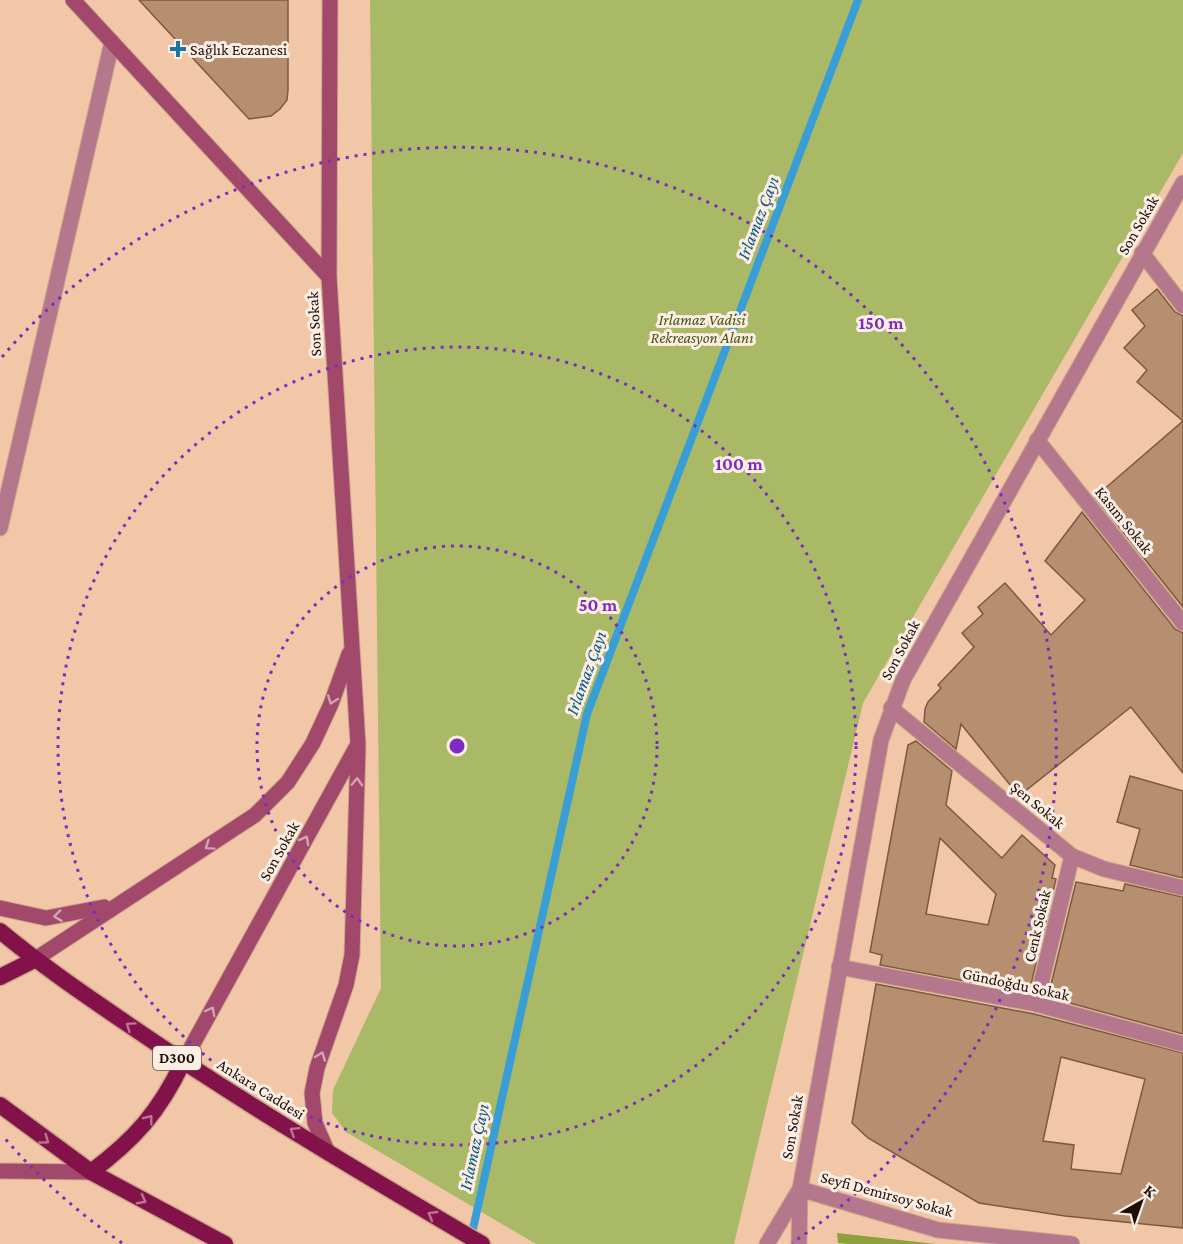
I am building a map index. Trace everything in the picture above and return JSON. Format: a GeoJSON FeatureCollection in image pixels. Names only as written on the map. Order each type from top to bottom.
{"type":"FeatureCollection","features":[{"type":"Feature","properties":{"kind":"highway","name":"Ankara Caddesi"},"geometry":{"type":"LineString","coordinates":[[0,931],[34,960],[183,1062],[328,1153],[482,1244]]}},
{"type":"Feature","properties":{"kind":"highway"},"geometry":{"type":"LineString","coordinates":[[0,977],[34,960]]}},
{"type":"Feature","properties":{"kind":"highway"},"geometry":{"type":"LineString","coordinates":[[91,1172],[126,1146],[167,1095],[183,1062]]}},
{"type":"Feature","properties":{"kind":"highway"},"geometry":{"type":"LineString","coordinates":[[0,1105],[91,1172],[225,1244]]}},
{"type":"Feature","properties":{"kind":"main road"},"geometry":{"type":"LineString","coordinates":[[73,0],[329,277]]}},
{"type":"Feature","properties":{"kind":"main road","name":"Son Sokak"},"geometry":{"type":"LineString","coordinates":[[183,1062],[358,744],[329,277],[330,0]]}},
{"type":"Feature","properties":{"kind":"main road","name":"Son Sokak"},"geometry":{"type":"LineString","coordinates":[[34,960],[115,904],[188,861],[255,815],[288,782],[313,743],[331,704],[352,645]]}},
{"type":"Feature","properties":{"kind":"main road"},"geometry":{"type":"LineString","coordinates":[[328,1153],[315,1123],[312,1093],[317,1068],[346,985],[352,955],[358,744]]}},
{"type":"Feature","properties":{"kind":"main road","name":"Son Sokak"},"geometry":{"type":"LineString","coordinates":[[0,908],[46,918],[81,914],[115,904]]}},
{"type":"Feature","properties":{"kind":"main road"},"geometry":{"type":"LineString","coordinates":[[0,1171],[91,1172]]}},
{"type":"Feature","properties":{"kind":"street"},"geometry":{"type":"LineString","coordinates":[[0,528],[112,42]]}},
{"type":"Feature","properties":{"kind":"street","name":"Son Sokak"},"geometry":{"type":"LineString","coordinates":[[800,1189],[881,740],[891,708],[903,680],[1142,252],[1183,183]]}},
{"type":"Feature","properties":{"kind":"street"},"geometry":{"type":"LineString","coordinates":[[1142,252],[1183,306]]}},
{"type":"Feature","properties":{"kind":"street","name":"Kasım Sokak"},"geometry":{"type":"LineString","coordinates":[[1037,440],[1183,623]]}},
{"type":"Feature","properties":{"kind":"street","name":"Şen Sokak"},"geometry":{"type":"LineString","coordinates":[[891,708],[1072,856],[1104,869],[1183,888]]}},
{"type":"Feature","properties":{"kind":"street","name":"Cenk Sokak"},"geometry":{"type":"LineString","coordinates":[[1036,1004],[1072,856]]}},
{"type":"Feature","properties":{"kind":"street","name":"Gündoğdu Sokak"},"geometry":{"type":"LineString","coordinates":[[839,967],[1036,1004],[1183,1044]]}},
{"type":"Feature","properties":{"kind":"street"},"geometry":{"type":"LineString","coordinates":[[767,1244],[800,1189]]}},
{"type":"Feature","properties":{"kind":"street"},"geometry":{"type":"LineString","coordinates":[[799,1244],[800,1189]]}},
{"type":"Feature","properties":{"kind":"street","name":"Seyfi Demirsoy Sokak"},"geometry":{"type":"LineString","coordinates":[[800,1189],[938,1230],[1072,1244]]}},
{"type":"Feature","properties":{"kind":"green space","name":"Irlamaz Vadisi Rekreasyon Alanı"},"geometry":{"type":"Polygon","coordinates":[[[370,0],[1183,0],[1183,153],[863,703],[734,1244],[536,1244],[346,1132],[332,1113],[333,1090],[381,988],[370,0]]]}},
{"type":"Feature","properties":{"kind":"green space"},"geometry":{"type":"Polygon","coordinates":[[[837,1233],[936,1244],[838,1243],[837,1233]]]}},
{"type":"Feature","properties":{"kind":"building"},"geometry":{"type":"Polygon","coordinates":[[[139,0],[288,0],[287,100],[271,116],[249,119],[139,0]]]}},
{"type":"Feature","properties":{"kind":"building"},"geometry":{"type":"Polygon","coordinates":[[[1157,289],[1175,312],[1183,316],[1183,421],[1137,382],[1147,370],[1124,348],[1145,326],[1132,310],[1157,289]]]}},
{"type":"Feature","properties":{"kind":"building"},"geometry":{"type":"Polygon","coordinates":[[[1183,421],[1183,607],[1095,497],[1183,421]]]}},
{"type":"Feature","properties":{"kind":"building"},"geometry":{"type":"Polygon","coordinates":[[[1082,512],[1175,629],[1183,633],[1183,773],[1131,707],[1019,796],[961,724],[956,749],[924,722],[925,709],[928,702],[941,688],[938,685],[974,647],[962,633],[983,614],[978,607],[1005,583],[1051,635],[1085,600],[1045,561],[1082,512]]]}},
{"type":"Feature","properties":{"kind":"building"},"geometry":{"type":"Polygon","coordinates":[[[916,741],[952,771],[946,805],[1002,858],[1022,835],[1055,865],[1052,878],[1056,879],[1029,993],[880,965],[882,955],[870,952],[908,745],[916,741]],[[940,838],[926,914],[988,925],[996,894],[940,838]]]}},
{"type":"Feature","properties":{"kind":"building"},"geometry":{"type":"Polygon","coordinates":[[[1130,776],[1183,791],[1183,878],[1130,865],[1140,829],[1117,822],[1130,776]]]}},
{"type":"Feature","properties":{"kind":"building"},"geometry":{"type":"Polygon","coordinates":[[[1076,882],[1123,891],[1125,884],[1183,897],[1183,1034],[1048,997],[1076,882]]]}},
{"type":"Feature","properties":{"kind":"building"},"geometry":{"type":"Polygon","coordinates":[[[876,984],[1034,1014],[1183,1053],[1183,1228],[1065,1216],[979,1203],[868,1138],[852,1123],[876,984]],[[1061,1057],[1043,1141],[1074,1145],[1071,1169],[1121,1174],[1145,1079],[1061,1057]]]}},
{"type":"Feature","properties":{"kind":"waterway","name":"Irlamaz Çayı"},"geometry":{"type":"LineString","coordinates":[[471,1238],[587,714],[858,0]]}},
{"type":"Feature","properties":{"kind":"place","name":"Sağlık Eczanesi"},"geometry":{"type":"Point","coordinates":[178,49]}}]}
